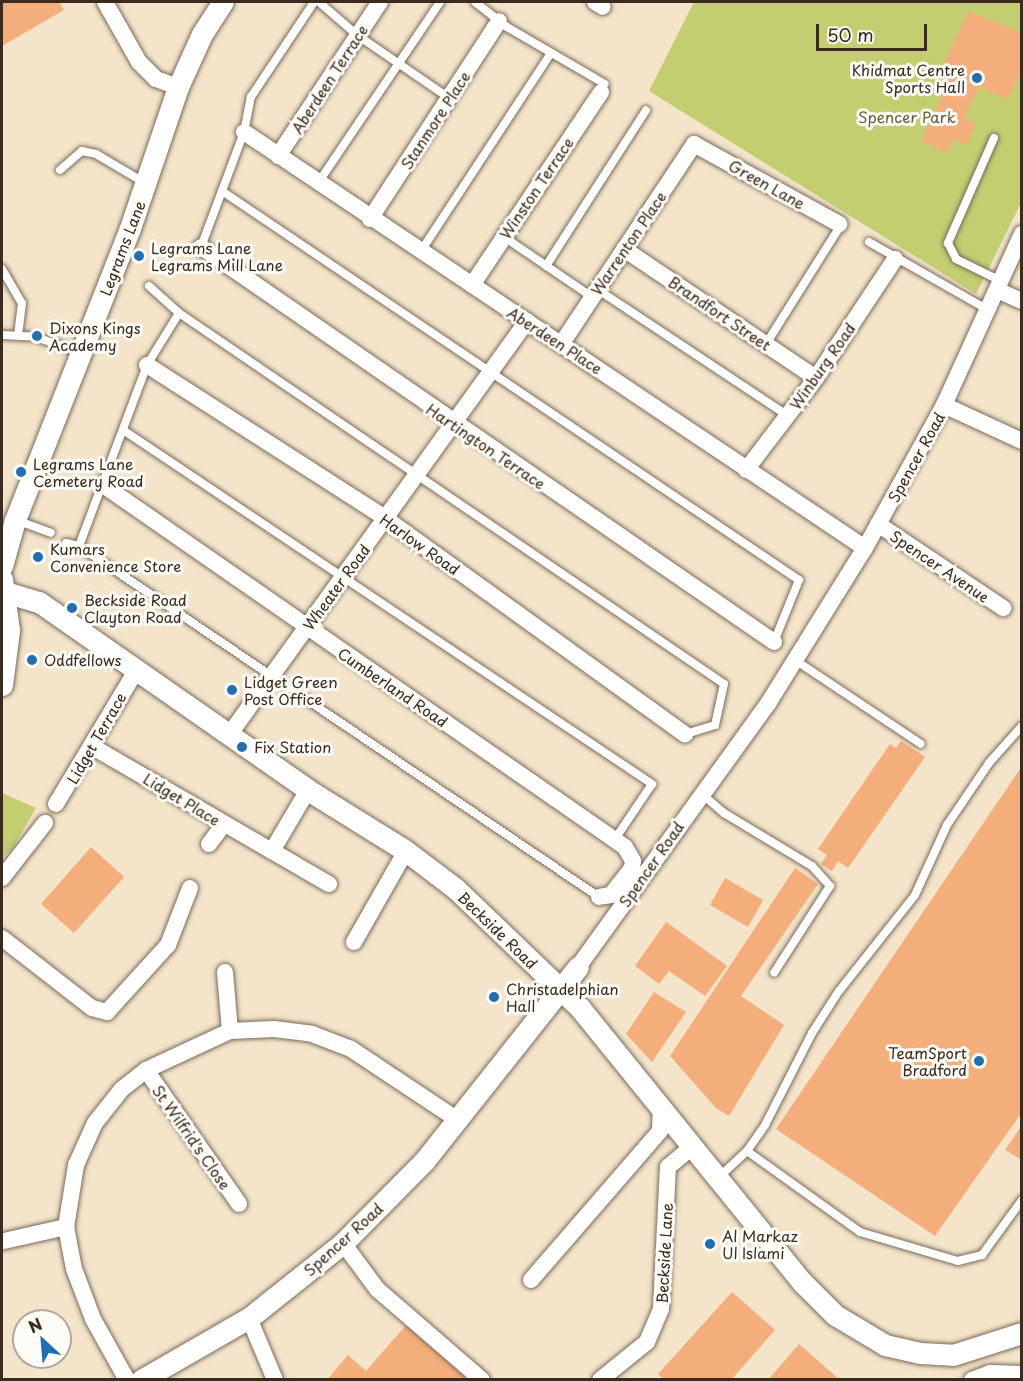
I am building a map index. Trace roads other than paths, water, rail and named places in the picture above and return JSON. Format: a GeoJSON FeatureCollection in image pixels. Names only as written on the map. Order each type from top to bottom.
{"type":"FeatureCollection","features":[{"type":"Feature","properties":{"kind":"street"},"geometry":{"type":"LineString","coordinates":[[105,2],[140,62],[156,78],[178,87]]}},
{"type":"Feature","properties":{"kind":"street","name":"Legrams Lane"},"geometry":{"type":"LineString","coordinates":[[2,685],[9,630],[2,591],[2,568],[15,519],[146,183],[178,87],[202,34],[223,2]]}},
{"type":"Feature","properties":{"kind":"street","name":"Aberdeen Terrace"},"geometry":{"type":"LineString","coordinates":[[278,156],[380,2]]}},
{"type":"Feature","properties":{"kind":"street","name":"Stanmore Place"},"geometry":{"type":"LineString","coordinates":[[370,219],[499,21]]}},
{"type":"Feature","properties":{"kind":"street","name":"Winston Terrace"},"geometry":{"type":"LineString","coordinates":[[471,285],[603,88]]}},
{"type":"Feature","properties":{"kind":"street","name":"Aberdeen Place"},"geometry":{"type":"LineString","coordinates":[[244,132],[370,219],[562,343],[746,470],[865,548]]}},
{"type":"Feature","properties":{"kind":"street","name":"Green Lane"},"geometry":{"type":"LineString","coordinates":[[694,144],[839,224]]}},
{"type":"Feature","properties":{"kind":"street","name":"Warrenton Place"},"geometry":{"type":"LineString","coordinates":[[562,343],[694,144]]}},
{"type":"Feature","properties":{"kind":"street","name":"Spencer Road"},"geometry":{"type":"LineString","coordinates":[[141,1380],[249,1318],[343,1243],[458,1120],[578,966],[795,660],[865,548],[944,405],[1022,234]]}},
{"type":"Feature","properties":{"kind":"street","name":"Hartington Terrace"},"geometry":{"type":"LineString","coordinates":[[201,247],[453,424],[774,642]]}},
{"type":"Feature","properties":{"kind":"street","name":"Brandfort Street"},"geometry":{"type":"LineString","coordinates":[[624,249],[816,378]]}},
{"type":"Feature","properties":{"kind":"street","name":"Winburg Road"},"geometry":{"type":"LineString","coordinates":[[746,470],[816,378],[895,259]]}},
{"type":"Feature","properties":{"kind":"street"},"geometry":{"type":"LineString","coordinates":[[999,285],[1022,301]]}},
{"type":"Feature","properties":{"kind":"street","name":"Wheater Road"},"geometry":{"type":"LineString","coordinates":[[230,735],[527,321]]}},
{"type":"Feature","properties":{"kind":"street","name":"Harlow Road"},"geometry":{"type":"LineString","coordinates":[[147,364],[385,518],[685,734]]}},
{"type":"Feature","properties":{"kind":"street"},"geometry":{"type":"LineString","coordinates":[[944,405],[1022,441]]}},
{"type":"Feature","properties":{"kind":"street","name":"Cumberland Road"},"geometry":{"type":"LineString","coordinates":[[103,484],[307,628],[615,839],[630,853],[632,868],[610,895],[599,897]]}},
{"type":"Feature","properties":{"kind":"street","name":"Spencer Avenue"},"geometry":{"type":"LineString","coordinates":[[878,524],[1003,608]]}},
{"type":"Feature","properties":{"kind":"street","name":"Beckside Road"},"geometry":{"type":"LineString","coordinates":[[2,591],[39,602],[308,790],[406,850],[456,889],[580,1008],[661,1104],[692,1147],[802,1282],[834,1315],[885,1345],[953,1355],[1022,1333]]}},
{"type":"Feature","properties":{"kind":"street","name":"Lidget Terrace"},"geometry":{"type":"LineString","coordinates":[[56,804],[93,747],[136,671]]}},
{"type":"Feature","properties":{"kind":"street","name":"Lidget Place"},"geometry":{"type":"LineString","coordinates":[[93,747],[329,884]]}},
{"type":"Feature","properties":{"kind":"street"},"geometry":{"type":"LineString","coordinates":[[272,851],[308,790]]}},
{"type":"Feature","properties":{"kind":"street"},"geometry":{"type":"LineString","coordinates":[[2,878],[45,823]]}},
{"type":"Feature","properties":{"kind":"street"},"geometry":{"type":"LineString","coordinates":[[209,844],[224,824]]}},
{"type":"Feature","properties":{"kind":"street"},"geometry":{"type":"LineString","coordinates":[[354,942],[406,850]]}},
{"type":"Feature","properties":{"kind":"street"},"geometry":{"type":"LineString","coordinates":[[2,938],[92,1008],[107,1012],[168,945],[190,888]]}},
{"type":"Feature","properties":{"kind":"street"},"geometry":{"type":"LineString","coordinates":[[225,972],[230,1031]]}},
{"type":"Feature","properties":{"kind":"street"},"geometry":{"type":"LineString","coordinates":[[127,1380],[93,1319],[74,1269],[66,1227],[76,1165],[95,1124],[122,1089],[146,1070],[230,1031],[274,1029],[312,1034],[351,1049],[458,1120]]}},
{"type":"Feature","properties":{"kind":"street","name":"St Wilfrid's Close"},"geometry":{"type":"LineString","coordinates":[[146,1070],[239,1204]]}},
{"type":"Feature","properties":{"kind":"street"},"geometry":{"type":"LineString","coordinates":[[531,1280],[660,1131],[661,1104]]}},
{"type":"Feature","properties":{"kind":"street","name":"Beckside Lane"},"geometry":{"type":"LineString","coordinates":[[600,1380],[647,1342],[661,1309],[668,1167],[692,1147]]}},
{"type":"Feature","properties":{"kind":"street"},"geometry":{"type":"LineString","coordinates":[[4,1241],[66,1227]]}},
{"type":"Feature","properties":{"kind":"street"},"geometry":{"type":"LineString","coordinates":[[343,1243],[377,1289],[482,1380]]}},
{"type":"Feature","properties":{"kind":"street"},"geometry":{"type":"LineString","coordinates":[[249,1318],[275,1380]]}},
{"type":"Feature","properties":{"kind":"street"},"geometry":{"type":"LineString","coordinates":[[972,1380],[990,1373],[1022,1374]]}},
{"type":"Feature","properties":{"kind":"lane"},"geometry":{"type":"LineString","coordinates":[[201,247],[244,132],[251,98],[314,2]]}},
{"type":"Feature","properties":{"kind":"lane"},"geometry":{"type":"LineString","coordinates":[[319,2],[357,35],[449,98]]}},
{"type":"Feature","properties":{"kind":"lane"},"geometry":{"type":"LineString","coordinates":[[318,183],[440,2]]}},
{"type":"Feature","properties":{"kind":"lane"},"geometry":{"type":"LineString","coordinates":[[475,2],[499,21],[603,88]]}},
{"type":"Feature","properties":{"kind":"lane"},"geometry":{"type":"LineString","coordinates":[[420,252],[551,53]]}},
{"type":"Feature","properties":{"kind":"lane"},"geometry":{"type":"LineString","coordinates":[[546,266],[646,110]]}},
{"type":"Feature","properties":{"kind":"lane"},"geometry":{"type":"LineString","coordinates":[[994,138],[948,243],[956,260],[999,285]]}},
{"type":"Feature","properties":{"kind":"lane"},"geometry":{"type":"LineString","coordinates":[[60,170],[82,151],[96,154],[146,183]]}},
{"type":"Feature","properties":{"kind":"lane"},"geometry":{"type":"LineString","coordinates":[[222,191],[799,580],[774,642]]}},
{"type":"Feature","properties":{"kind":"lane"},"geometry":{"type":"LineString","coordinates":[[766,344],[844,227],[839,224]]}},
{"type":"Feature","properties":{"kind":"lane"},"geometry":{"type":"LineString","coordinates":[[504,237],[546,266],[595,293],[787,415]]}},
{"type":"Feature","properties":{"kind":"lane"},"geometry":{"type":"LineString","coordinates":[[869,242],[895,259],[988,310]]}},
{"type":"Feature","properties":{"kind":"lane"},"geometry":{"type":"LineString","coordinates":[[2,269],[22,303],[18,334]]}},
{"type":"Feature","properties":{"kind":"lane"},"geometry":{"type":"LineString","coordinates":[[149,286],[179,313],[724,684],[715,725],[685,734]]}},
{"type":"Feature","properties":{"kind":"lane"},"geometry":{"type":"LineString","coordinates":[[79,546],[147,364],[179,313]]}},
{"type":"Feature","properties":{"kind":"lane"},"geometry":{"type":"LineString","coordinates":[[2,335],[18,334],[81,353]]}},
{"type":"Feature","properties":{"kind":"lane"},"geometry":{"type":"LineString","coordinates":[[123,430],[652,784],[615,839]]}},
{"type":"Feature","properties":{"kind":"lane"},"geometry":{"type":"LineString","coordinates":[[15,519],[51,533]]}},
{"type":"Feature","properties":{"kind":"lane"},"geometry":{"type":"LineString","coordinates":[[66,543],[79,546],[599,897]]}},
{"type":"Feature","properties":{"kind":"lane"},"geometry":{"type":"LineString","coordinates":[[795,660],[921,744]]}},
{"type":"Feature","properties":{"kind":"lane"},"geometry":{"type":"LineString","coordinates":[[718,1179],[747,1151],[839,991],[915,895],[947,825],[989,763],[1022,726]]}},
{"type":"Feature","properties":{"kind":"lane"},"geometry":{"type":"LineString","coordinates":[[702,794],[724,813],[812,866],[830,886],[774,973]]}},
{"type":"Feature","properties":{"kind":"lane"},"geometry":{"type":"LineString","coordinates":[[747,1151],[860,1232],[958,1261],[982,1255],[1021,1201]]}},
{"type":"Feature","properties":{"kind":"place","name":"Khidmat Centre Sports Hall"},"geometry":{"type":"Point","coordinates":[977,78]}},
{"type":"Feature","properties":{"kind":"place","name":"Legrams Lane Legrams Mill Lane"},"geometry":{"type":"Point","coordinates":[139,256]}},
{"type":"Feature","properties":{"kind":"place","name":"Dixons Kings Academy"},"geometry":{"type":"Point","coordinates":[37,336]}},
{"type":"Feature","properties":{"kind":"place","name":"Legrams Lane Cemetery Road"},"geometry":{"type":"Point","coordinates":[21,472]}},
{"type":"Feature","properties":{"kind":"place","name":"Kumars Convenience Store"},"geometry":{"type":"Point","coordinates":[38,557]}},
{"type":"Feature","properties":{"kind":"place","name":"Beckside Road Clayton Road"},"geometry":{"type":"Point","coordinates":[72,608]}},
{"type":"Feature","properties":{"kind":"place","name":"Oddfellows"},"geometry":{"type":"Point","coordinates":[32,660]}},
{"type":"Feature","properties":{"kind":"place","name":"Lidget Green Post Office"},"geometry":{"type":"Point","coordinates":[232,690]}},
{"type":"Feature","properties":{"kind":"place","name":"Fix Station"},"geometry":{"type":"Point","coordinates":[242,747]}},
{"type":"Feature","properties":{"kind":"place","name":"Christadelphian Hall"},"geometry":{"type":"Point","coordinates":[494,997]}},
{"type":"Feature","properties":{"kind":"place","name":"TeamSport Bradford"},"geometry":{"type":"Point","coordinates":[979,1061]}},
{"type":"Feature","properties":{"kind":"place","name":"Al Markaz Ul Islami"},"geometry":{"type":"Point","coordinates":[710,1244]}},
{"type":"Feature","properties":{"kind":"park label","name":"Spencer Park"},"geometry":{"type":"Point","coordinates":[907,117]}}]}
